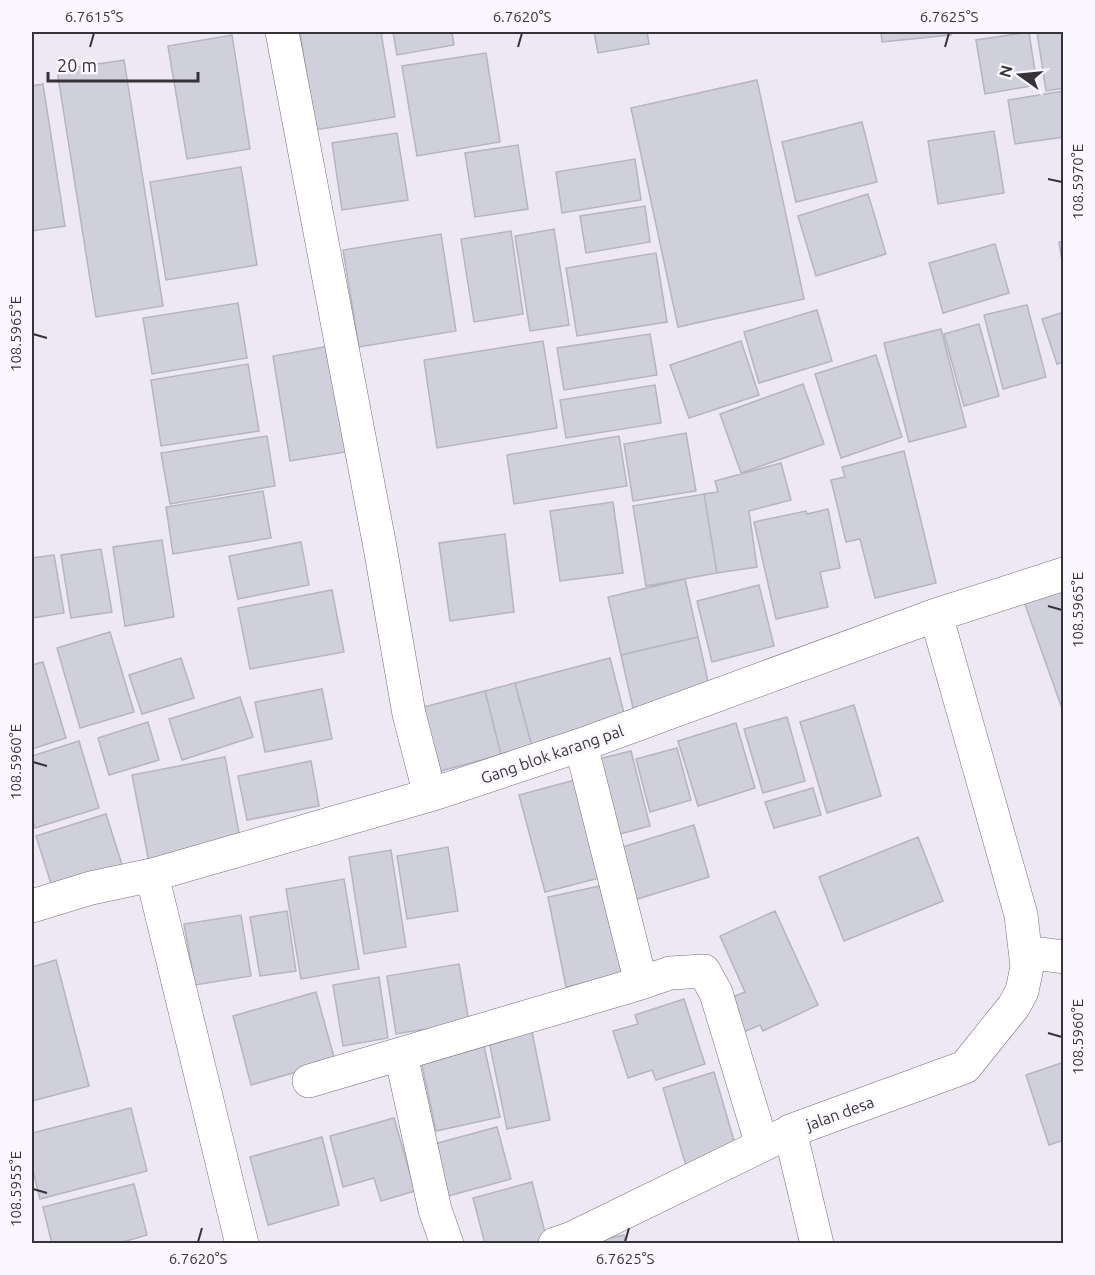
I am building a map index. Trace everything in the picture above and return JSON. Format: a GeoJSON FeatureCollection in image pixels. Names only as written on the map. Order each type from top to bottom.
{"type":"FeatureCollection","features":[{"type":"Feature","properties":{"kind":"street"},"geometry":{"type":"LineString","coordinates":[[282,32],[380,547],[409,714],[430,795]]}},
{"type":"Feature","properties":{"kind":"street","name":"Gang blok karang pal"},"geometry":{"type":"LineString","coordinates":[[32,906],[91,888],[152,875],[430,795],[580,745],[936,615],[1064,574]]}},
{"type":"Feature","properties":{"kind":"street"},"geometry":{"type":"LineString","coordinates":[[936,615],[1021,915],[1026,952],[1064,957]]}},
{"type":"Feature","properties":{"kind":"street"},"geometry":{"type":"LineString","coordinates":[[580,745],[641,983]]}},
{"type":"Feature","properties":{"kind":"street"},"geometry":{"type":"LineString","coordinates":[[152,875],[242,1244]]}},
{"type":"Feature","properties":{"kind":"street","name":"jalan desa"},"geometry":{"type":"LineString","coordinates":[[817,1244],[776,1138],[965,1067],[1014,1006],[1022,991],[1028,967],[1026,952]]}},
{"type":"Feature","properties":{"kind":"street"},"geometry":{"type":"LineString","coordinates":[[309,1081],[670,973],[704,971],[716,993],[776,1138],[570,1239],[555,1244]]}},
{"type":"Feature","properties":{"kind":"street"},"geometry":{"type":"LineString","coordinates":[[401,1055],[435,1210],[447,1244]]}},
{"type":"Feature","properties":{"kind":"building"},"geometry":{"type":"Polygon","coordinates":[[[300,32],[381,32],[395,117],[315,130],[300,32]]]}},
{"type":"Feature","properties":{"kind":"building"},"geometry":{"type":"Polygon","coordinates":[[[393,32],[452,32],[454,45],[397,55],[393,32]]]}},
{"type":"Feature","properties":{"kind":"building"},"geometry":{"type":"Polygon","coordinates":[[[594,32],[647,32],[649,44],[598,53],[594,32]]]}},
{"type":"Feature","properties":{"kind":"building"},"geometry":{"type":"Polygon","coordinates":[[[881,32],[951,32],[951,35],[882,42],[881,32]]]}},
{"type":"Feature","properties":{"kind":"building"},"geometry":{"type":"Polygon","coordinates":[[[1029,32],[1037,85],[985,94],[976,40],[1029,32]]]}},
{"type":"Feature","properties":{"kind":"building"},"geometry":{"type":"Polygon","coordinates":[[[1037,32],[1064,32],[1064,88],[1046,91],[1037,32]]]}},
{"type":"Feature","properties":{"kind":"building"},"geometry":{"type":"Polygon","coordinates":[[[232,35],[250,149],[187,159],[168,46],[232,35]]]}},
{"type":"Feature","properties":{"kind":"building"},"geometry":{"type":"Polygon","coordinates":[[[486,53],[500,142],[417,156],[402,66],[486,53]]]}},
{"type":"Feature","properties":{"kind":"building"},"geometry":{"type":"Polygon","coordinates":[[[124,60],[163,306],[96,317],[57,70],[124,60]]]}},
{"type":"Feature","properties":{"kind":"building"},"geometry":{"type":"Polygon","coordinates":[[[757,80],[804,299],[678,327],[631,108],[757,80]]]}},
{"type":"Feature","properties":{"kind":"building"},"geometry":{"type":"Polygon","coordinates":[[[43,84],[65,226],[32,231],[32,86],[43,84]]]}},
{"type":"Feature","properties":{"kind":"building"},"geometry":{"type":"Polygon","coordinates":[[[1064,91],[1064,137],[1015,144],[1008,100],[1064,91]]]}},
{"type":"Feature","properties":{"kind":"building"},"geometry":{"type":"Polygon","coordinates":[[[862,122],[877,182],[796,202],[782,142],[862,122]]]}},
{"type":"Feature","properties":{"kind":"building"},"geometry":{"type":"Polygon","coordinates":[[[994,131],[1004,193],[938,204],[928,141],[994,131]]]}},
{"type":"Feature","properties":{"kind":"building"},"geometry":{"type":"Polygon","coordinates":[[[397,133],[408,200],[342,210],[332,143],[397,133]]]}},
{"type":"Feature","properties":{"kind":"building"},"geometry":{"type":"Polygon","coordinates":[[[518,145],[528,209],[475,217],[465,153],[518,145]]]}},
{"type":"Feature","properties":{"kind":"building"},"geometry":{"type":"Polygon","coordinates":[[[635,159],[641,200],[562,213],[556,172],[635,159]]]}},
{"type":"Feature","properties":{"kind":"building"},"geometry":{"type":"Polygon","coordinates":[[[241,167],[257,265],[166,280],[150,182],[241,167]]]}},
{"type":"Feature","properties":{"kind":"building"},"geometry":{"type":"Polygon","coordinates":[[[868,194],[886,254],[816,276],[798,216],[868,194]]]}},
{"type":"Feature","properties":{"kind":"building"},"geometry":{"type":"Polygon","coordinates":[[[645,206],[650,242],[586,253],[580,216],[645,206]]]}},
{"type":"Feature","properties":{"kind":"building"},"geometry":{"type":"Polygon","coordinates":[[[554,229],[569,325],[530,331],[515,236],[554,229]]]}},
{"type":"Feature","properties":{"kind":"building"},"geometry":{"type":"Polygon","coordinates":[[[511,231],[523,314],[474,322],[461,239],[511,231]]]}},
{"type":"Feature","properties":{"kind":"building"},"geometry":{"type":"Polygon","coordinates":[[[441,234],[456,331],[359,347],[343,250],[441,234]]]}},
{"type":"Feature","properties":{"kind":"building"},"geometry":{"type":"Polygon","coordinates":[[[1064,241],[1064,274],[1059,242],[1064,241]]]}},
{"type":"Feature","properties":{"kind":"building"},"geometry":{"type":"Polygon","coordinates":[[[995,244],[1009,293],[943,313],[929,263],[995,244]]]}},
{"type":"Feature","properties":{"kind":"building"},"geometry":{"type":"Polygon","coordinates":[[[656,253],[667,322],[577,336],[566,268],[656,253]]]}},
{"type":"Feature","properties":{"kind":"building"},"geometry":{"type":"Polygon","coordinates":[[[238,303],[247,358],[152,374],[143,318],[238,303]]]}},
{"type":"Feature","properties":{"kind":"building"},"geometry":{"type":"Polygon","coordinates":[[[1027,305],[1046,377],[1003,389],[984,315],[1027,305]]]}},
{"type":"Feature","properties":{"kind":"building"},"geometry":{"type":"Polygon","coordinates":[[[817,310],[832,361],[759,383],[744,332],[817,310]]]}},
{"type":"Feature","properties":{"kind":"building"},"geometry":{"type":"Polygon","coordinates":[[[1064,312],[1064,362],[1057,364],[1042,319],[1064,312]]]}},
{"type":"Feature","properties":{"kind":"building"},"geometry":{"type":"Polygon","coordinates":[[[979,324],[999,396],[964,406],[944,334],[979,324]]]}},
{"type":"Feature","properties":{"kind":"building"},"geometry":{"type":"Polygon","coordinates":[[[941,329],[966,427],[909,442],[884,343],[941,329]]]}},
{"type":"Feature","properties":{"kind":"building"},"geometry":{"type":"Polygon","coordinates":[[[650,334],[657,375],[564,390],[557,348],[650,334]]]}},
{"type":"Feature","properties":{"kind":"building"},"geometry":{"type":"Polygon","coordinates":[[[543,341],[557,428],[437,448],[424,360],[543,341]]]}},
{"type":"Feature","properties":{"kind":"building"},"geometry":{"type":"Polygon","coordinates":[[[741,341],[759,395],[689,418],[670,365],[741,341]]]}},
{"type":"Feature","properties":{"kind":"building"},"geometry":{"type":"Polygon","coordinates":[[[335,345],[352,451],[290,461],[273,356],[335,345]]]}},
{"type":"Feature","properties":{"kind":"building"},"geometry":{"type":"Polygon","coordinates":[[[876,355],[902,437],[841,458],[815,374],[876,355]]]}},
{"type":"Feature","properties":{"kind":"building"},"geometry":{"type":"Polygon","coordinates":[[[248,364],[259,431],[161,446],[151,380],[248,364]]]}},
{"type":"Feature","properties":{"kind":"building"},"geometry":{"type":"Polygon","coordinates":[[[803,384],[824,444],[741,473],[720,414],[803,384]]]}},
{"type":"Feature","properties":{"kind":"building"},"geometry":{"type":"Polygon","coordinates":[[[655,385],[661,423],[566,438],[560,400],[655,385]]]}},
{"type":"Feature","properties":{"kind":"building"},"geometry":{"type":"Polygon","coordinates":[[[686,433],[696,491],[633,501],[624,444],[686,433]]]}},
{"type":"Feature","properties":{"kind":"building"},"geometry":{"type":"Polygon","coordinates":[[[267,436],[275,486],[170,504],[161,453],[267,436]]]}},
{"type":"Feature","properties":{"kind":"building"},"geometry":{"type":"Polygon","coordinates":[[[619,436],[627,486],[514,504],[507,455],[619,436]]]}},
{"type":"Feature","properties":{"kind":"building"},"geometry":{"type":"Polygon","coordinates":[[[904,451],[936,583],[875,598],[860,539],[846,542],[831,480],[845,477],[842,467],[904,451]]]}},
{"type":"Feature","properties":{"kind":"building"},"geometry":{"type":"Polygon","coordinates":[[[781,463],[791,500],[749,511],[757,567],[717,573],[704,494],[718,492],[715,481],[781,463]]]}},
{"type":"Feature","properties":{"kind":"building"},"geometry":{"type":"Polygon","coordinates":[[[263,491],[271,538],[173,554],[166,507],[263,491]]]}},
{"type":"Feature","properties":{"kind":"building"},"geometry":{"type":"Polygon","coordinates":[[[704,494],[717,573],[646,586],[633,506],[704,494]]]}},
{"type":"Feature","properties":{"kind":"building"},"geometry":{"type":"Polygon","coordinates":[[[613,502],[623,573],[560,581],[550,511],[613,502]]]}},
{"type":"Feature","properties":{"kind":"building"},"geometry":{"type":"Polygon","coordinates":[[[828,509],[840,568],[820,572],[828,607],[776,619],[754,522],[806,511],[807,514],[828,509]]]}},
{"type":"Feature","properties":{"kind":"building"},"geometry":{"type":"Polygon","coordinates":[[[505,534],[514,612],[450,621],[439,543],[505,534]]]}},
{"type":"Feature","properties":{"kind":"building"},"geometry":{"type":"Polygon","coordinates":[[[162,540],[174,617],[125,626],[113,547],[162,540]]]}},
{"type":"Feature","properties":{"kind":"building"},"geometry":{"type":"Polygon","coordinates":[[[301,542],[309,585],[238,599],[229,556],[301,542]]]}},
{"type":"Feature","properties":{"kind":"building"},"geometry":{"type":"Polygon","coordinates":[[[101,549],[112,612],[71,618],[61,555],[101,549]]]}},
{"type":"Feature","properties":{"kind":"building"},"geometry":{"type":"Polygon","coordinates":[[[54,555],[64,613],[32,618],[32,558],[54,555]]]}},
{"type":"Feature","properties":{"kind":"building"},"geometry":{"type":"Polygon","coordinates":[[[685,579],[698,637],[621,655],[608,597],[685,579]]]}},
{"type":"Feature","properties":{"kind":"building"},"geometry":{"type":"Polygon","coordinates":[[[1064,581],[1064,714],[1022,596],[1064,581]]]}},
{"type":"Feature","properties":{"kind":"building"},"geometry":{"type":"Polygon","coordinates":[[[759,585],[774,646],[712,662],[697,601],[759,585]]]}},
{"type":"Feature","properties":{"kind":"building"},"geometry":{"type":"Polygon","coordinates":[[[332,590],[344,652],[250,669],[238,608],[332,590]]]}},
{"type":"Feature","properties":{"kind":"building"},"geometry":{"type":"Polygon","coordinates":[[[110,632],[134,712],[80,728],[57,648],[110,632]]]}},
{"type":"Feature","properties":{"kind":"building"},"geometry":{"type":"Polygon","coordinates":[[[698,637],[710,690],[633,708],[621,655],[698,637]]]}},
{"type":"Feature","properties":{"kind":"building"},"geometry":{"type":"Polygon","coordinates":[[[181,658],[194,698],[142,714],[129,675],[181,658]]]}},
{"type":"Feature","properties":{"kind":"building"},"geometry":{"type":"Polygon","coordinates":[[[610,658],[626,721],[532,747],[515,683],[610,658]]]}},
{"type":"Feature","properties":{"kind":"building"},"geometry":{"type":"Polygon","coordinates":[[[43,662],[66,738],[32,749],[32,665],[43,662]]]}},
{"type":"Feature","properties":{"kind":"building"},"geometry":{"type":"Polygon","coordinates":[[[515,683],[532,747],[501,755],[485,691],[515,683]]]}},
{"type":"Feature","properties":{"kind":"building"},"geometry":{"type":"Polygon","coordinates":[[[322,689],[332,739],[265,752],[255,702],[322,689]]]}},
{"type":"Feature","properties":{"kind":"building"},"geometry":{"type":"Polygon","coordinates":[[[485,691],[501,755],[433,773],[416,709],[485,691]]]}},
{"type":"Feature","properties":{"kind":"building"},"geometry":{"type":"Polygon","coordinates":[[[240,697],[253,737],[182,760],[169,719],[240,697]]]}},
{"type":"Feature","properties":{"kind":"building"},"geometry":{"type":"Polygon","coordinates":[[[854,705],[881,796],[827,813],[800,722],[854,705]]]}},
{"type":"Feature","properties":{"kind":"building"},"geometry":{"type":"Polygon","coordinates":[[[787,717],[805,781],[763,793],[744,729],[787,717]]]}},
{"type":"Feature","properties":{"kind":"building"},"geometry":{"type":"Polygon","coordinates":[[[148,722],[159,760],[109,775],[98,738],[148,722]]]}},
{"type":"Feature","properties":{"kind":"building"},"geometry":{"type":"Polygon","coordinates":[[[736,723],[755,788],[698,806],[678,741],[736,723]]]}},
{"type":"Feature","properties":{"kind":"building"},"geometry":{"type":"Polygon","coordinates":[[[79,741],[99,808],[35,828],[32,817],[32,756],[79,741]]]}},
{"type":"Feature","properties":{"kind":"building"},"geometry":{"type":"Polygon","coordinates":[[[677,748],[691,800],[650,812],[636,759],[677,748]]]}},
{"type":"Feature","properties":{"kind":"building"},"geometry":{"type":"Polygon","coordinates":[[[631,751],[650,826],[609,837],[590,761],[631,751]]]}},
{"type":"Feature","properties":{"kind":"building"},"geometry":{"type":"Polygon","coordinates":[[[225,757],[241,844],[149,862],[132,775],[225,757]]]}},
{"type":"Feature","properties":{"kind":"building"},"geometry":{"type":"Polygon","coordinates":[[[311,761],[319,806],[247,820],[238,776],[311,761]]]}},
{"type":"Feature","properties":{"kind":"building"},"geometry":{"type":"Polygon","coordinates":[[[586,777],[611,875],[545,892],[519,795],[586,777]]]}},
{"type":"Feature","properties":{"kind":"building"},"geometry":{"type":"Polygon","coordinates":[[[813,788],[821,815],[774,828],[765,802],[813,788]]]}},
{"type":"Feature","properties":{"kind":"building"},"geometry":{"type":"Polygon","coordinates":[[[106,814],[123,868],[53,890],[36,836],[106,814]]]}},
{"type":"Feature","properties":{"kind":"building"},"geometry":{"type":"Polygon","coordinates":[[[694,825],[709,877],[631,901],[616,849],[694,825]]]}},
{"type":"Feature","properties":{"kind":"building"},"geometry":{"type":"Polygon","coordinates":[[[918,837],[943,901],[844,941],[819,877],[918,837]]]}},
{"type":"Feature","properties":{"kind":"building"},"geometry":{"type":"Polygon","coordinates":[[[448,847],[458,911],[407,919],[397,856],[448,847]]]}},
{"type":"Feature","properties":{"kind":"building"},"geometry":{"type":"Polygon","coordinates":[[[391,850],[406,947],[364,954],[349,857],[391,850]]]}},
{"type":"Feature","properties":{"kind":"building"},"geometry":{"type":"Polygon","coordinates":[[[344,879],[359,969],[301,979],[286,889],[344,879]]]}},
{"type":"Feature","properties":{"kind":"building"},"geometry":{"type":"Polygon","coordinates":[[[614,883],[632,973],[566,987],[548,897],[614,883]]]}},
{"type":"Feature","properties":{"kind":"building"},"geometry":{"type":"Polygon","coordinates":[[[287,911],[296,971],[260,976],[250,917],[287,911]]]}},
{"type":"Feature","properties":{"kind":"building"},"geometry":{"type":"Polygon","coordinates":[[[775,911],[818,1005],[763,1031],[760,1025],[744,1032],[730,998],[745,992],[720,936],[775,911]]]}},
{"type":"Feature","properties":{"kind":"building"},"geometry":{"type":"Polygon","coordinates":[[[241,915],[251,976],[195,985],[184,924],[241,915]]]}},
{"type":"Feature","properties":{"kind":"building"},"geometry":{"type":"Polygon","coordinates":[[[56,960],[89,1086],[32,1101],[32,967],[56,960]]]}},
{"type":"Feature","properties":{"kind":"building"},"geometry":{"type":"Polygon","coordinates":[[[459,964],[469,1022],[396,1034],[387,976],[459,964]]]}},
{"type":"Feature","properties":{"kind":"building"},"geometry":{"type":"Polygon","coordinates":[[[379,977],[388,1038],[343,1046],[333,985],[379,977]]]}},
{"type":"Feature","properties":{"kind":"building"},"geometry":{"type":"Polygon","coordinates":[[[316,992],[335,1061],[251,1085],[233,1016],[316,992]]]}},
{"type":"Feature","properties":{"kind":"building"},"geometry":{"type":"Polygon","coordinates":[[[684,999],[705,1064],[656,1080],[652,1070],[628,1078],[613,1031],[638,1024],[635,1015],[684,999]]]}},
{"type":"Feature","properties":{"kind":"building"},"geometry":{"type":"Polygon","coordinates":[[[531,1027],[550,1120],[507,1129],[488,1036],[531,1027]]]}},
{"type":"Feature","properties":{"kind":"building"},"geometry":{"type":"Polygon","coordinates":[[[483,1042],[500,1117],[436,1131],[420,1056],[483,1042]]]}},
{"type":"Feature","properties":{"kind":"building"},"geometry":{"type":"Polygon","coordinates":[[[1064,1062],[1064,1140],[1049,1145],[1026,1075],[1064,1062]]]}},
{"type":"Feature","properties":{"kind":"building"},"geometry":{"type":"Polygon","coordinates":[[[714,1072],[737,1151],[686,1166],[663,1088],[714,1072]]]}},
{"type":"Feature","properties":{"kind":"building"},"geometry":{"type":"Polygon","coordinates":[[[131,1108],[147,1171],[40,1199],[32,1167],[32,1133],[131,1108]]]}},
{"type":"Feature","properties":{"kind":"building"},"geometry":{"type":"Polygon","coordinates":[[[394,1118],[415,1191],[381,1201],[374,1178],[343,1187],[330,1136],[394,1118]]]}},
{"type":"Feature","properties":{"kind":"building"},"geometry":{"type":"Polygon","coordinates":[[[497,1127],[511,1179],[437,1199],[423,1147],[497,1127]]]}},
{"type":"Feature","properties":{"kind":"building"},"geometry":{"type":"Polygon","coordinates":[[[322,1137],[339,1205],[268,1225],[250,1157],[322,1137]]]}},
{"type":"Feature","properties":{"kind":"building"},"geometry":{"type":"Polygon","coordinates":[[[532,1182],[548,1244],[485,1244],[473,1198],[532,1182]]]}},
{"type":"Feature","properties":{"kind":"building"},"geometry":{"type":"Polygon","coordinates":[[[134,1184],[147,1235],[116,1244],[52,1244],[43,1207],[134,1184]]]}},
{"type":"Feature","properties":{"kind":"building"},"geometry":{"type":"Polygon","coordinates":[[[624,1235],[626,1244],[585,1244],[624,1235]]]}}]}
